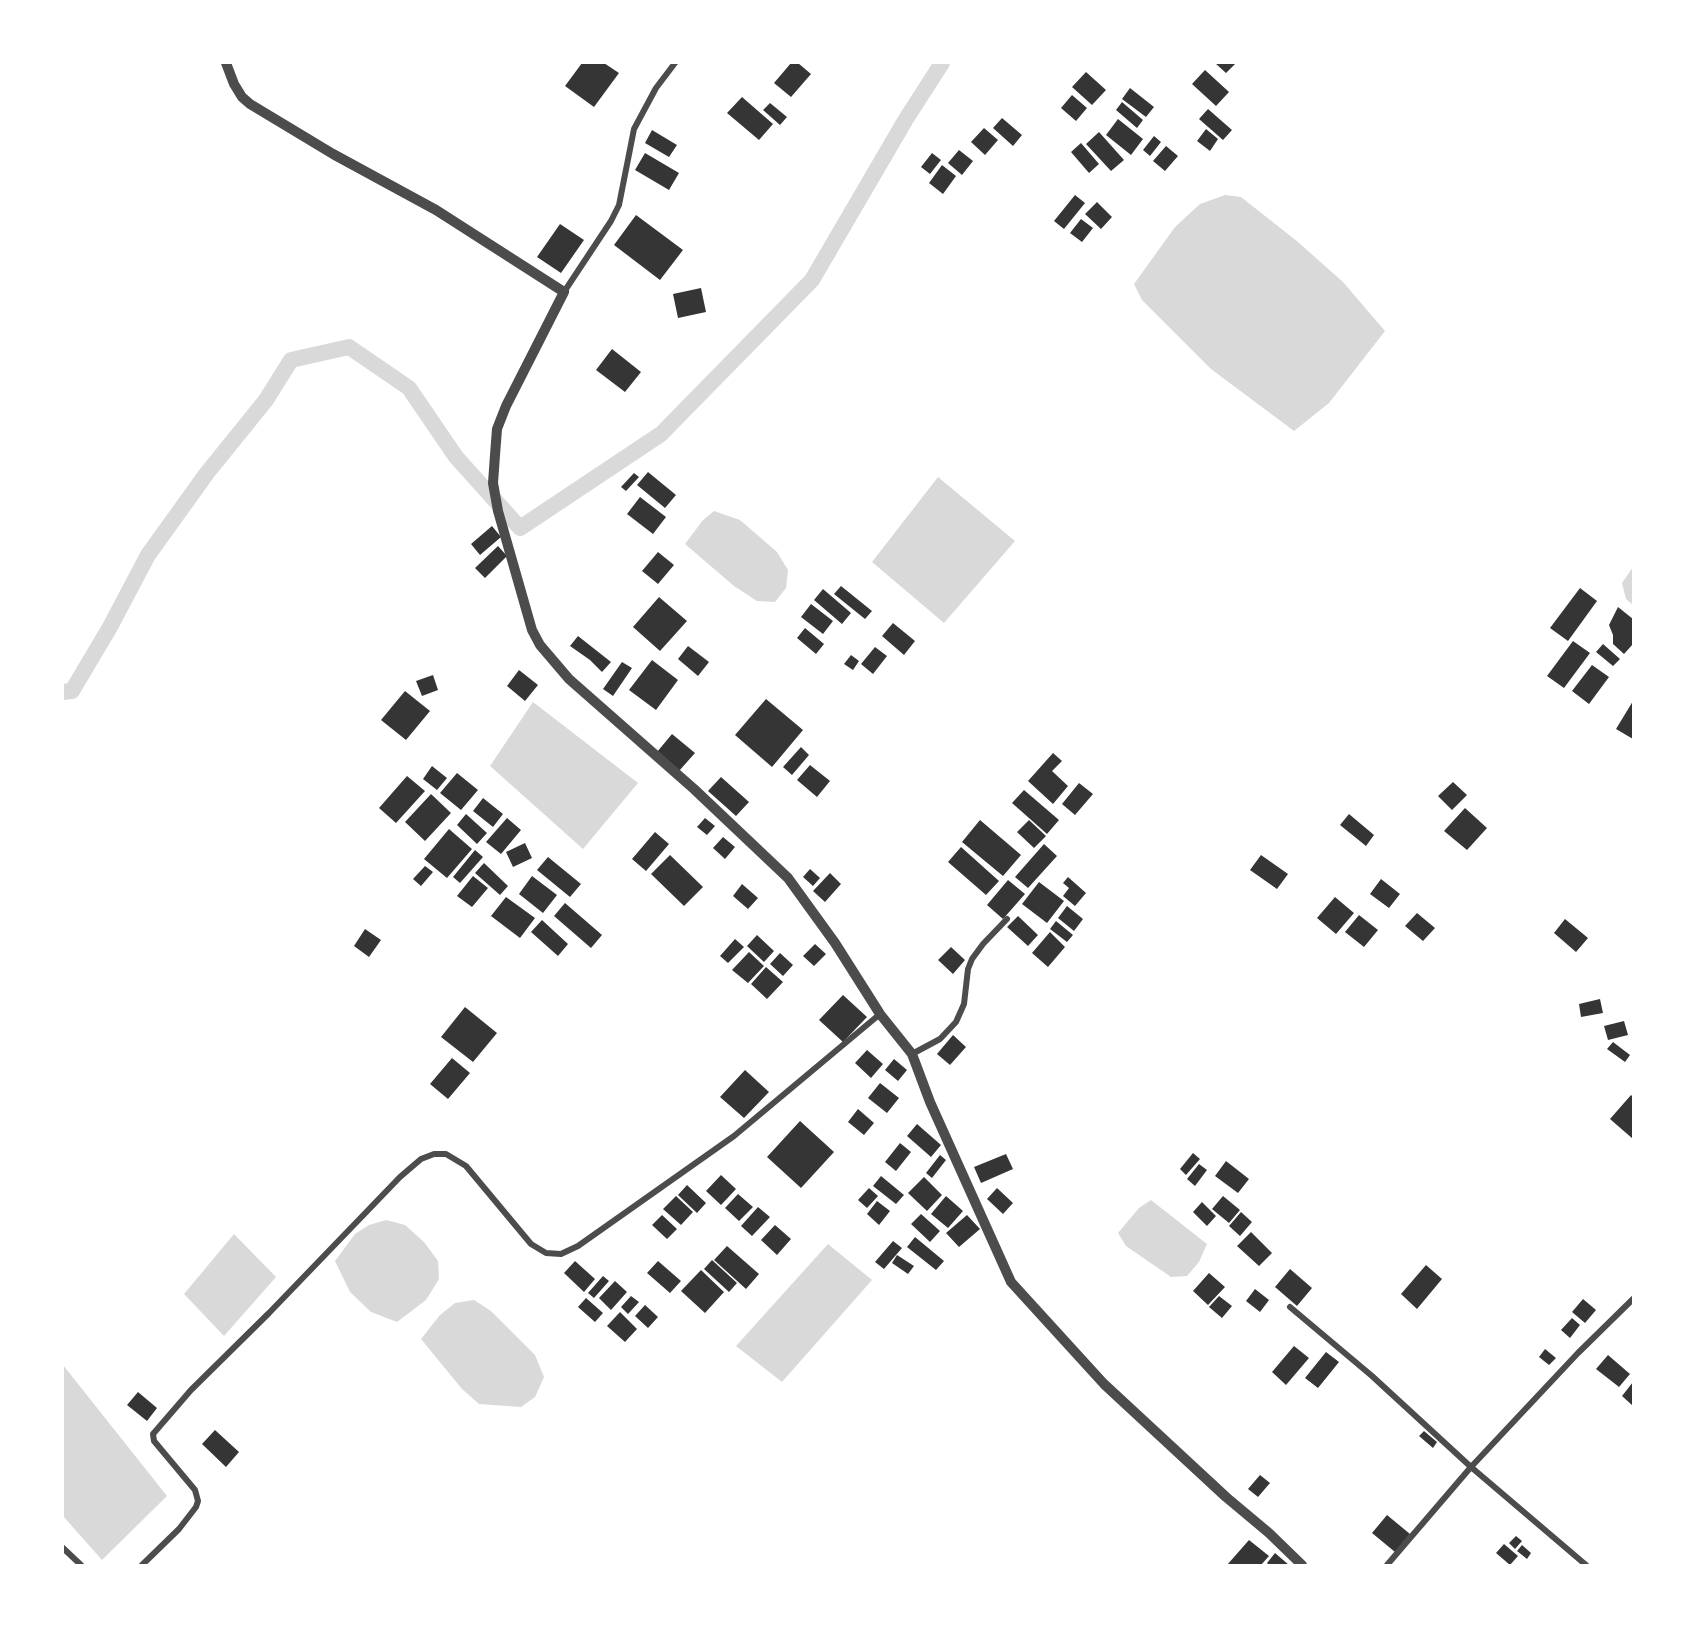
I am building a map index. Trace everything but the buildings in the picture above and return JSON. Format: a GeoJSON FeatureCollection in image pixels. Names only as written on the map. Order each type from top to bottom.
{"type":"FeatureCollection","features":[{"type":"Feature","properties":{"kind":"street"},"geometry":{"type":"LineString","coordinates":[[226,63],[234,84],[242,97],[250,104],[333,154],[436,210],[564,292]]}},
{"type":"Feature","properties":{"kind":"street"},"geometry":{"type":"LineString","coordinates":[[675,63],[656,88],[634,129],[619,205],[564,292],[506,406],[497,429],[493,483],[498,511],[531,630],[540,645],[569,679],[694,789],[788,878],[835,943],[880,1014],[912,1054],[930,1102],[1011,1282],[1104,1384],[1302,1565]]}},
{"type":"Feature","properties":{"kind":"street"},"geometry":{"type":"LineString","coordinates":[[912,1054],[940,1039],[956,1022],[964,1004],[968,969],[972,959],[1007,919]]}},
{"type":"Feature","properties":{"kind":"street"},"geometry":{"type":"LineString","coordinates":[[142,1565],[179,1529],[198,1501],[195,1490],[154,1441],[153,1434],[191,1390],[269,1313],[399,1177],[421,1159],[434,1154],[446,1155],[466,1166],[531,1244],[546,1253],[561,1254],[578,1246],[734,1136],[880,1014]]}},
{"type":"Feature","properties":{"kind":"street"},"geometry":{"type":"LineString","coordinates":[[1387,1565],[1471,1467],[1578,1353],[1633,1299]]}},
{"type":"Feature","properties":{"kind":"street"},"geometry":{"type":"LineString","coordinates":[[1290,1307],[1372,1376],[1471,1467],[1586,1565]]}},
{"type":"Feature","properties":{"kind":"street"},"geometry":{"type":"LineString","coordinates":[[63,1548],[81,1565]]}},
{"type":"Feature","properties":{"kind":"shaded area"},"geometry":{"type":"Polygon","coordinates":[[[1225,195],[1241,197],[1298,242],[1343,282],[1385,331],[1329,403],[1294,431],[1211,369],[1142,300],[1134,284],[1175,227],[1200,204],[1225,195]]]}},
{"type":"Feature","properties":{"kind":"shaded area"},"geometry":{"type":"Polygon","coordinates":[[[938,477],[1015,541],[944,623],[872,562],[938,477]]]}},
{"type":"Feature","properties":{"kind":"shaded area"},"geometry":{"type":"Polygon","coordinates":[[[714,511],[740,520],[777,552],[788,570],[786,588],[775,602],[757,601],[734,586],[685,544],[703,520],[714,511]]]}},
{"type":"Feature","properties":{"kind":"shaded area"},"geometry":{"type":"Polygon","coordinates":[[[1633,567],[1633,605],[1626,599],[1622,583],[1633,567]]]}},
{"type":"Feature","properties":{"kind":"shaded area"},"geometry":{"type":"Polygon","coordinates":[[[533,702],[638,783],[583,849],[490,766],[533,702]]]}},
{"type":"Feature","properties":{"kind":"shaded area"},"geometry":{"type":"Polygon","coordinates":[[[1151,1200],[1207,1244],[1199,1262],[1187,1276],[1171,1277],[1126,1246],[1118,1233],[1139,1208],[1151,1200]]]}},
{"type":"Feature","properties":{"kind":"shaded area"},"geometry":{"type":"Polygon","coordinates":[[[386,1220],[405,1225],[424,1242],[438,1261],[439,1279],[426,1300],[397,1322],[371,1312],[350,1292],[335,1261],[355,1234],[369,1225],[386,1220]]]}},
{"type":"Feature","properties":{"kind":"shaded area"},"geometry":{"type":"Polygon","coordinates":[[[234,1234],[276,1277],[224,1336],[184,1294],[234,1234]]]}},
{"type":"Feature","properties":{"kind":"shaded area"},"geometry":{"type":"Polygon","coordinates":[[[828,1244],[872,1280],[782,1382],[736,1346],[828,1244]]]}},
{"type":"Feature","properties":{"kind":"shaded area"},"geometry":{"type":"Polygon","coordinates":[[[474,1300],[491,1311],[535,1355],[544,1377],[535,1397],[521,1407],[479,1404],[462,1389],[421,1339],[440,1315],[455,1303],[474,1300]]]}},
{"type":"Feature","properties":{"kind":"shaded area"},"geometry":{"type":"Polygon","coordinates":[[[63,1365],[167,1496],[102,1560],[63,1516],[63,1365]]]}},
{"type":"Feature","properties":{"kind":"waterway"},"geometry":{"type":"LineString","coordinates":[[63,692],[72,691],[110,627],[148,555],[207,473],[266,400],[291,360],[349,347],[409,388],[456,457],[520,528],[661,434],[812,280],[906,119],[942,63]]}}]}
